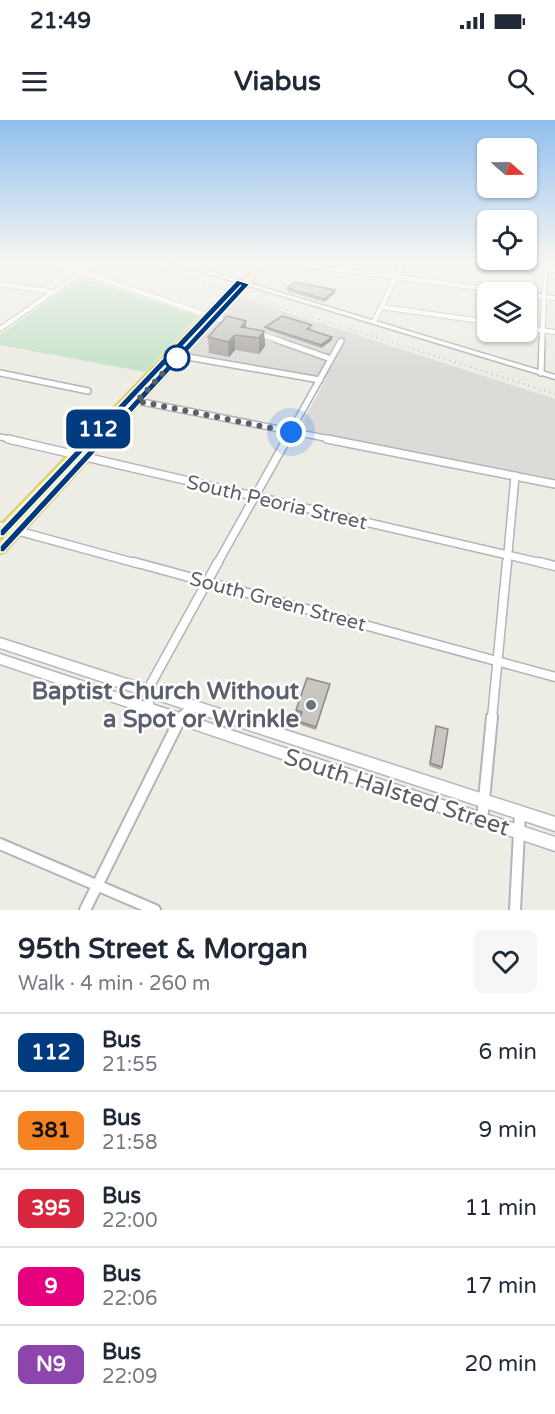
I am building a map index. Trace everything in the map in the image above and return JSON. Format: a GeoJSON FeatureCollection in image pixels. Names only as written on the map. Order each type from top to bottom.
{"type":"FeatureCollection","features":[{"type":"Feature","properties":{"kind":"main road"},"geometry":{"type":"LineString","coordinates":[[2,528],[229,298]]}},
{"type":"Feature","properties":{"kind":"main road"},"geometry":{"type":"LineString","coordinates":[[293,298],[555,377]]}},
{"type":"Feature","properties":{"kind":"main road"},"geometry":{"type":"LineString","coordinates":[[0,549],[137,401],[175,354]]}},
{"type":"Feature","properties":{"kind":"main road","name":"South Halsted Street"},"geometry":{"type":"LineString","coordinates":[[0,643],[555,824]]}},
{"type":"Feature","properties":{"kind":"main road","name":"South Halsted Street"},"geometry":{"type":"LineString","coordinates":[[0,659],[555,844]]}},
{"type":"Feature","properties":{"kind":"street"},"geometry":{"type":"LineString","coordinates":[[0,329],[44,298]]}},
{"type":"Feature","properties":{"kind":"street"},"geometry":{"type":"LineString","coordinates":[[155,298],[242,328]]}},
{"type":"Feature","properties":{"kind":"street"},"geometry":{"type":"LineString","coordinates":[[374,322],[386,298]]}},
{"type":"Feature","properties":{"kind":"street"},"geometry":{"type":"LineString","coordinates":[[541,373],[544,298]]}},
{"type":"Feature","properties":{"kind":"street"},"geometry":{"type":"LineString","coordinates":[[382,307],[477,320]]}},
{"type":"Feature","properties":{"kind":"street"},"geometry":{"type":"LineString","coordinates":[[0,323],[6,324]]}},
{"type":"Feature","properties":{"kind":"street"},"geometry":{"type":"LineString","coordinates":[[537,329],[555,332]]}},
{"type":"Feature","properties":{"kind":"street"},"geometry":{"type":"LineString","coordinates":[[252,331],[331,359]]}},
{"type":"Feature","properties":{"kind":"street"},"geometry":{"type":"LineString","coordinates":[[150,710],[147,691],[341,341]]}},
{"type":"Feature","properties":{"kind":"street"},"geometry":{"type":"LineString","coordinates":[[175,354],[320,380]]}},
{"type":"Feature","properties":{"kind":"street"},"geometry":{"type":"LineString","coordinates":[[0,373],[88,391]]}},
{"type":"Feature","properties":{"kind":"street"},"geometry":{"type":"LineString","coordinates":[[137,401],[555,484]]}},
{"type":"Feature","properties":{"kind":"street","name":"South Peoria Street"},"geometry":{"type":"LineString","coordinates":[[0,437],[555,566]]}},
{"type":"Feature","properties":{"kind":"street"},"geometry":{"type":"LineString","coordinates":[[482,820],[515,476]]}},
{"type":"Feature","properties":{"kind":"street","name":"South Green Street"},"geometry":{"type":"LineString","coordinates":[[2,528],[17,530],[555,677]]}},
{"type":"Feature","properties":{"kind":"street"},"geometry":{"type":"LineString","coordinates":[[85,910],[179,719],[192,706]]}},
{"type":"Feature","properties":{"kind":"street"},"geometry":{"type":"LineString","coordinates":[[515,910],[520,813]]}},
{"type":"Feature","properties":{"kind":"street"},"geometry":{"type":"LineString","coordinates":[[0,844],[155,910]]}},
{"type":"Feature","properties":{"kind":"shaded area"},"geometry":{"type":"Polygon","coordinates":[[[238,298],[242,298],[555,399],[555,481],[299,429],[326,379],[187,354],[238,298]]]}},
{"type":"Feature","properties":{"kind":"green space"},"geometry":{"type":"Polygon","coordinates":[[[53,298],[142,298],[198,316],[145,372],[0,345],[0,335],[53,298]]]}},
{"type":"Feature","properties":{"kind":"building"},"geometry":{"type":"Polygon","coordinates":[[[227,316],[246,321],[241,327],[264,331],[259,338],[235,335],[228,342],[208,337],[227,316]]]}},
{"type":"Feature","properties":{"kind":"building"},"geometry":{"type":"Polygon","coordinates":[[[282,316],[312,325],[307,329],[332,337],[321,345],[265,327],[282,316]]]}},
{"type":"Feature","properties":{"kind":"building","name":"Baptist Church Without a Spot or Wrinkle"},"geometry":{"type":"Polygon","coordinates":[[[307,678],[330,684],[316,727],[298,721],[302,712],[296,710],[307,678]]]}},
{"type":"Feature","properties":{"kind":"building"},"geometry":{"type":"Polygon","coordinates":[[[436,726],[448,729],[442,767],[430,763],[436,726]]]}},
{"type":"Feature","properties":{"kind":"railway"},"geometry":{"type":"LineString","coordinates":[[251,298],[555,394]]}},
{"type":"Feature","properties":{"kind":"bus line","name":"112"},"geometry":{"type":"LineString","coordinates":[[0,533],[224,298]]}},
{"type":"Feature","properties":{"kind":"bus line","name":"112"},"geometry":{"type":"LineString","coordinates":[[0,549],[233,298]]}},
{"type":"Feature","properties":{"kind":"place","name":"Baptist Church Without a Spot or Wrinkle"},"geometry":{"type":"Point","coordinates":[311,705]}},
{"type":"Feature","properties":{"kind":"route"},"geometry":{"type":"LineString","coordinates":[[177,358],[137,401],[291,432]]}}]}
